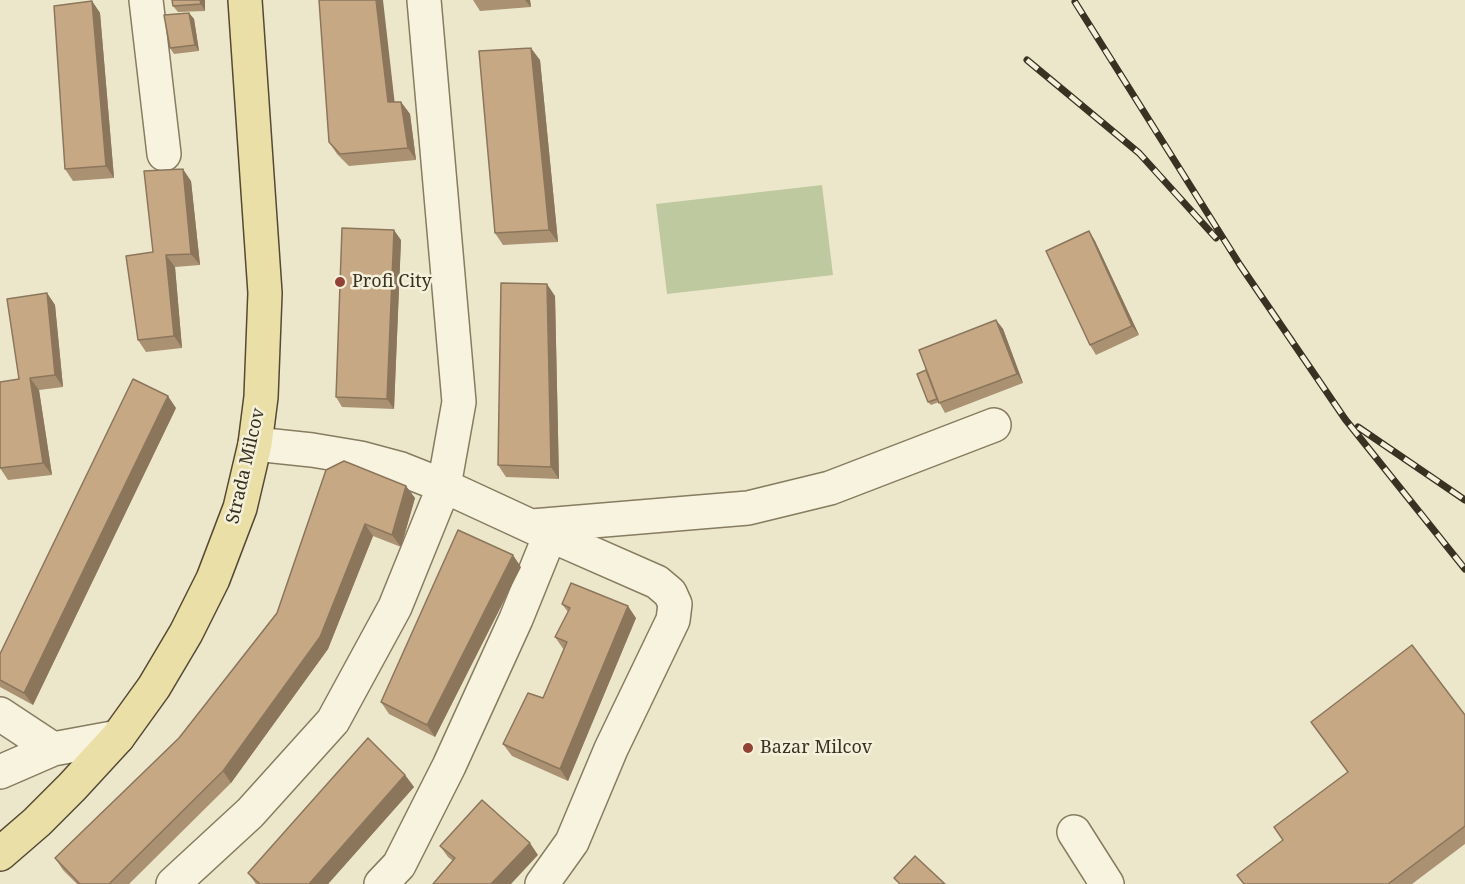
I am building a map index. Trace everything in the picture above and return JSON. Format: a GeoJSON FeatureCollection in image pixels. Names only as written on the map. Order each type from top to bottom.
{"type":"FeatureCollection","features":[{"type":"Feature","properties":{"kind":"main road","name":"Strada Milcov"},"geometry":{"type":"LineString","coordinates":[[0,854],[51,808],[118,737],[154,687],[186,633],[213,579],[240,508],[255,444],[261,397],[265,293],[245,0]]}},
{"type":"Feature","properties":{"kind":"street"},"geometry":{"type":"LineString","coordinates":[[146,0],[164,154]]}},
{"type":"Feature","properties":{"kind":"street"},"geometry":{"type":"LineString","coordinates":[[173,884],[250,813],[333,720],[395,607],[444,486],[459,402],[424,0]]}},
{"type":"Feature","properties":{"kind":"street"},"geometry":{"type":"LineString","coordinates":[[540,531],[748,508],[830,488],[994,425]]}},
{"type":"Feature","properties":{"kind":"street"},"geometry":{"type":"LineString","coordinates":[[255,444],[360,458],[401,469],[444,486],[657,582],[670,593],[675,604],[673,620],[611,749],[572,842],[542,884]]}},
{"type":"Feature","properties":{"kind":"street"},"geometry":{"type":"LineString","coordinates":[[381,884],[399,865],[449,766],[516,619],[540,531]]}},
{"type":"Feature","properties":{"kind":"street"},"geometry":{"type":"LineString","coordinates":[[0,714],[53,749]]}},
{"type":"Feature","properties":{"kind":"street"},"geometry":{"type":"LineString","coordinates":[[0,772],[53,749],[118,737]]}},
{"type":"Feature","properties":{"kind":"street"},"geometry":{"type":"LineString","coordinates":[[1074,832],[1107,884]]}},
{"type":"Feature","properties":{"kind":"green space"},"geometry":{"type":"Polygon","coordinates":[[[822,185],[833,275],[667,294],[656,204],[822,185]]]}},
{"type":"Feature","properties":{"kind":"building"},"geometry":{"type":"Polygon","coordinates":[[[172,0],[200,0],[201,4],[173,6],[172,0]]]}},
{"type":"Feature","properties":{"kind":"building"},"geometry":{"type":"Polygon","coordinates":[[[319,0],[376,0],[388,102],[401,102],[408,148],[340,154],[329,142],[319,0]]]}},
{"type":"Feature","properties":{"kind":"building"},"geometry":{"type":"Polygon","coordinates":[[[92,1],[106,166],[65,169],[54,6],[92,1]]]}},
{"type":"Feature","properties":{"kind":"building"},"geometry":{"type":"Polygon","coordinates":[[[189,13],[195,45],[170,48],[164,15],[189,13]]]}},
{"type":"Feature","properties":{"kind":"building"},"geometry":{"type":"Polygon","coordinates":[[[531,48],[549,230],[495,233],[479,51],[531,48]]]}},
{"type":"Feature","properties":{"kind":"building"},"geometry":{"type":"Polygon","coordinates":[[[183,169],[191,254],[166,255],[174,336],[138,340],[126,256],[153,252],[144,171],[183,169]]]}},
{"type":"Feature","properties":{"kind":"building"},"geometry":{"type":"Polygon","coordinates":[[[342,228],[394,230],[387,399],[336,397],[342,228]]]}},
{"type":"Feature","properties":{"kind":"building"},"geometry":{"type":"Polygon","coordinates":[[[1089,231],[1132,326],[1090,345],[1046,251],[1089,231]]]}},
{"type":"Feature","properties":{"kind":"building"},"geometry":{"type":"Polygon","coordinates":[[[501,283],[547,284],[551,467],[498,465],[501,283]]]}},
{"type":"Feature","properties":{"kind":"building"},"geometry":{"type":"Polygon","coordinates":[[[47,293],[55,375],[30,378],[43,463],[0,468],[0,382],[19,379],[7,299],[47,293]]]}},
{"type":"Feature","properties":{"kind":"building"},"geometry":{"type":"Polygon","coordinates":[[[996,320],[1017,374],[939,403],[919,350],[996,320]]]}},
{"type":"Feature","properties":{"kind":"building"},"geometry":{"type":"Polygon","coordinates":[[[926,370],[937,399],[928,402],[917,374],[926,370]]]}},
{"type":"Feature","properties":{"kind":"building"},"geometry":{"type":"Polygon","coordinates":[[[133,379],[168,396],[24,693],[0,680],[0,654],[133,379]]]}},
{"type":"Feature","properties":{"kind":"building"},"geometry":{"type":"Polygon","coordinates":[[[344,461],[406,486],[392,535],[365,524],[320,637],[223,771],[109,884],[80,884],[55,858],[179,738],[277,613],[326,470],[344,461]]]}},
{"type":"Feature","properties":{"kind":"building"},"geometry":{"type":"Polygon","coordinates":[[[458,530],[513,555],[427,725],[381,702],[458,530]]]}},
{"type":"Feature","properties":{"kind":"building"},"geometry":{"type":"Polygon","coordinates":[[[571,583],[628,606],[560,769],[503,744],[528,693],[543,698],[567,642],[555,637],[570,608],[562,604],[571,583]]]}},
{"type":"Feature","properties":{"kind":"building"},"geometry":{"type":"Polygon","coordinates":[[[1412,645],[1465,715],[1465,826],[1388,884],[1244,884],[1237,875],[1283,840],[1274,827],[1348,772],[1311,722],[1412,645]]]}},
{"type":"Feature","properties":{"kind":"building"},"geometry":{"type":"Polygon","coordinates":[[[368,738],[405,775],[309,884],[260,884],[248,873],[368,738]]]}},
{"type":"Feature","properties":{"kind":"building"},"geometry":{"type":"Polygon","coordinates":[[[482,800],[530,843],[491,884],[433,884],[455,858],[440,846],[482,800]]]}},
{"type":"Feature","properties":{"kind":"building"},"geometry":{"type":"Polygon","coordinates":[[[915,856],[945,884],[900,884],[894,878],[915,856]]]}},
{"type":"Feature","properties":{"kind":"railway"},"geometry":{"type":"LineString","coordinates":[[1075,2],[1240,265],[1345,419],[1465,569]]}},
{"type":"Feature","properties":{"kind":"railway"},"geometry":{"type":"LineString","coordinates":[[1027,60],[1139,153],[1216,238]]}},
{"type":"Feature","properties":{"kind":"railway"},"geometry":{"type":"LineString","coordinates":[[1358,427],[1465,500]]}},
{"type":"Feature","properties":{"kind":"place","name":"Profi City"},"geometry":{"type":"Point","coordinates":[340,282]}},
{"type":"Feature","properties":{"kind":"place","name":"Bazar Milcov"},"geometry":{"type":"Point","coordinates":[748,748]}}]}
